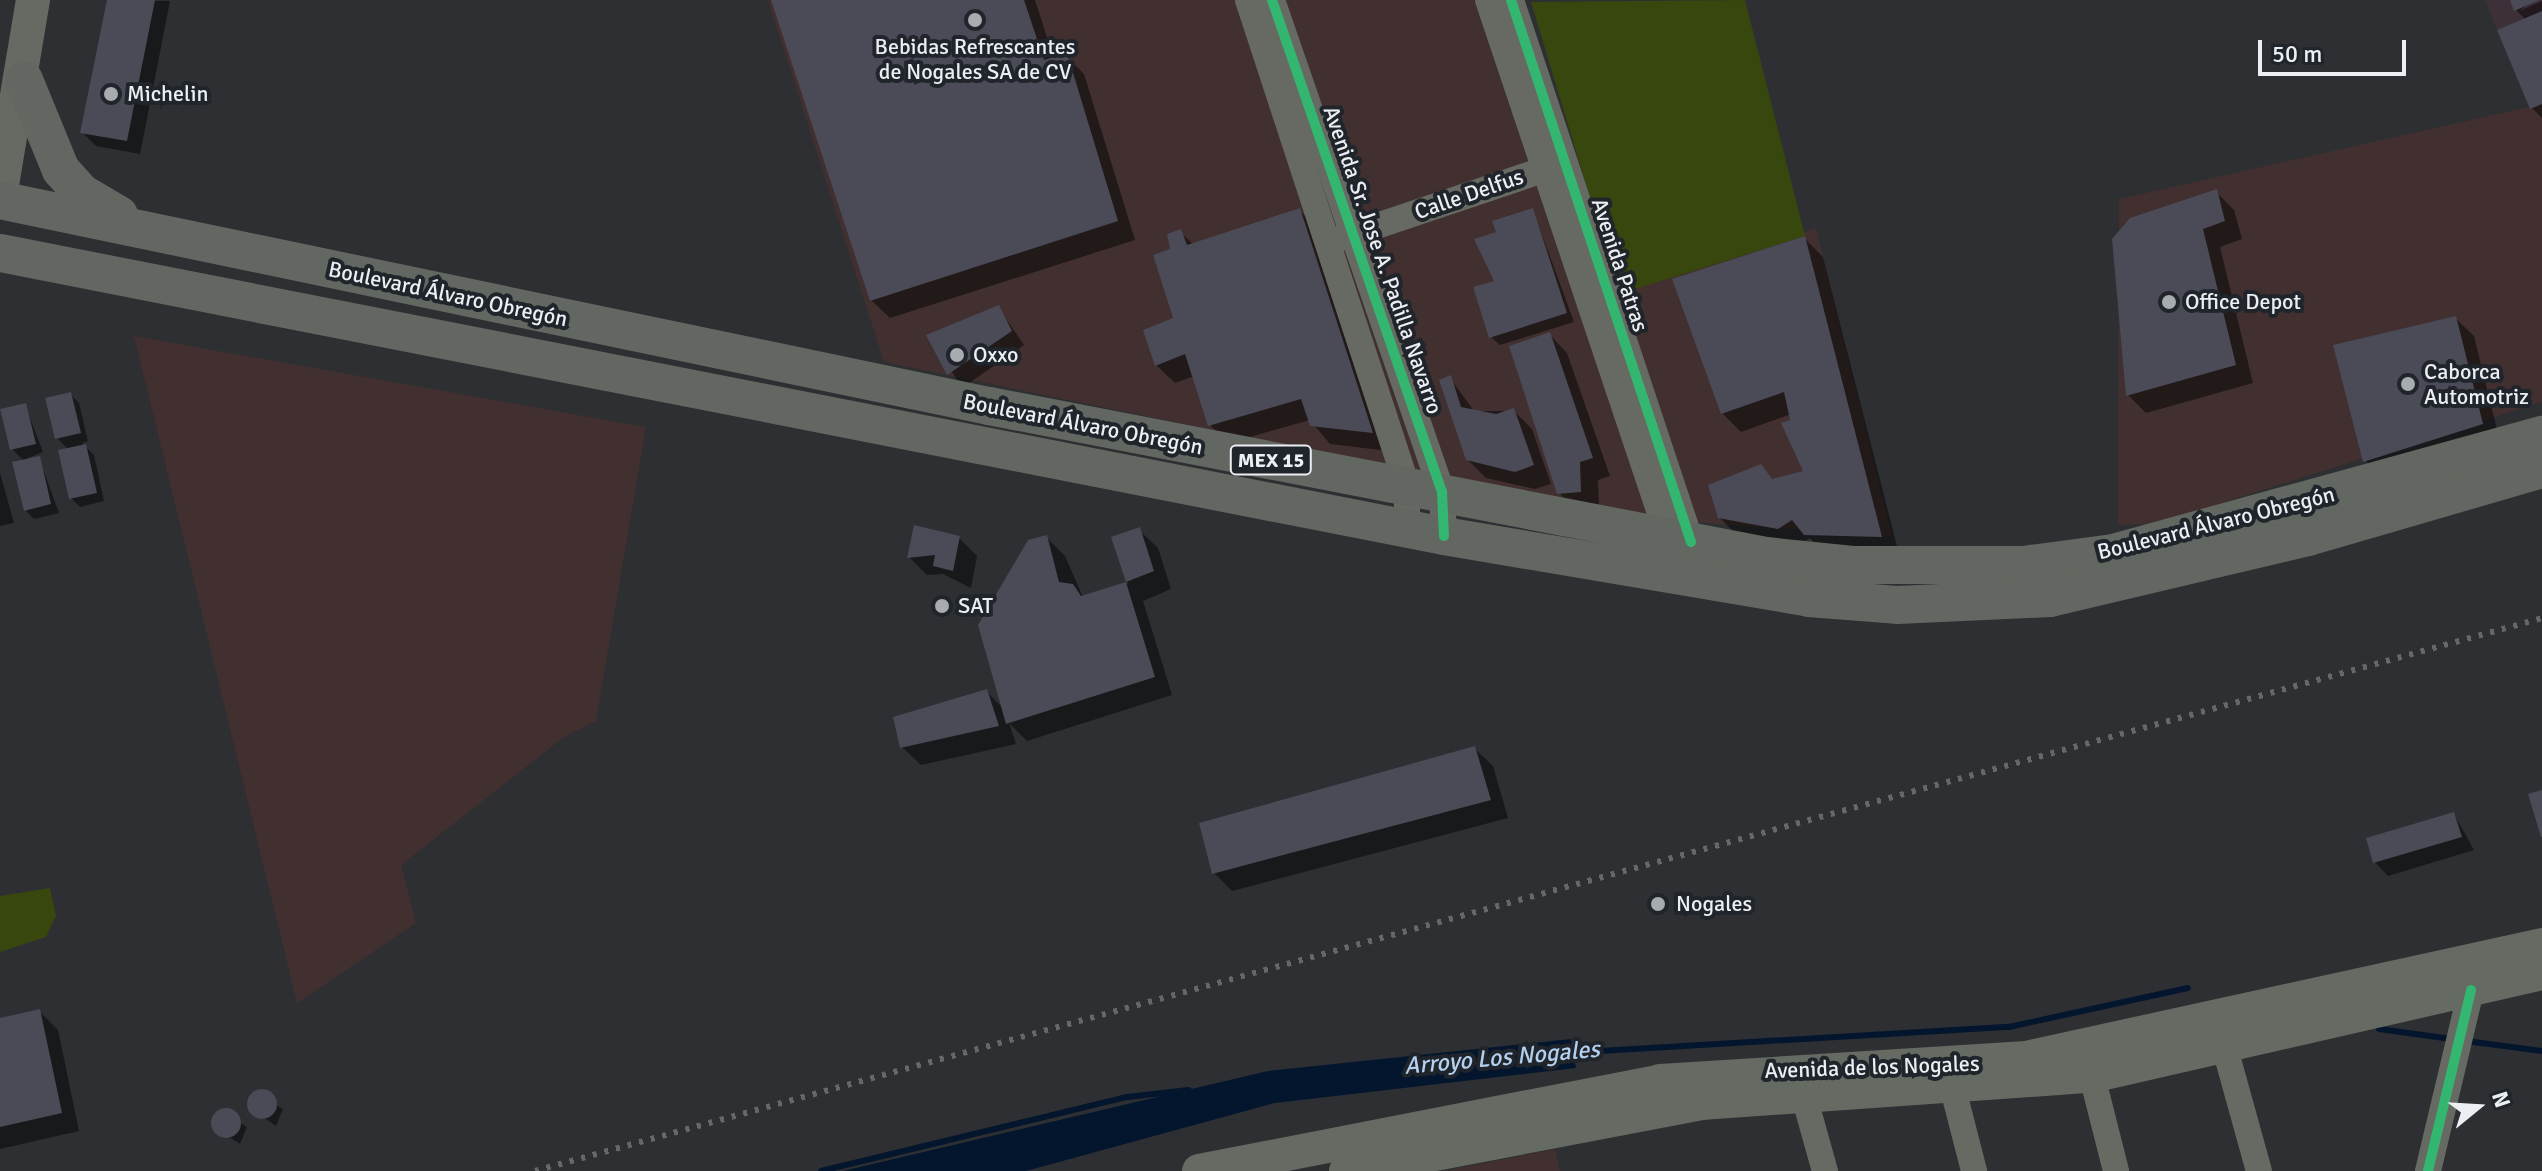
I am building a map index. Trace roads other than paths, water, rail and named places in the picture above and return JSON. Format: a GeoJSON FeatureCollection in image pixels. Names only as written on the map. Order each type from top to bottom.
{"type":"FeatureCollection","features":[{"type":"Feature","properties":{"kind":"highway"},"geometry":{"type":"LineString","coordinates":[[24,80],[61,170],[82,193],[135,224]]}},
{"type":"Feature","properties":{"kind":"highway","name":"Boulevard Álvaro Obregón"},"geometry":{"type":"LineString","coordinates":[[0,199],[135,224],[488,305],[1059,418],[1679,539],[1853,565],[2023,565],[2126,549],[2542,435]]}},
{"type":"Feature","properties":{"kind":"highway","name":"Boulevard Álvaro Obregón"},"geometry":{"type":"LineString","coordinates":[[0,253],[1444,536],[1737,589],[1897,605],[1985,603],[2135,582],[2542,469]]}},
{"type":"Feature","properties":{"kind":"highway"},"geometry":{"type":"LineString","coordinates":[[939,436],[1000,435],[1059,418],[1098,453],[1146,477]]}},
{"type":"Feature","properties":{"kind":"main road"},"geometry":{"type":"LineString","coordinates":[[0,199],[24,80],[33,0]]}},
{"type":"Feature","properties":{"kind":"main road","name":"Avenida de los Nogales"},"geometry":{"type":"LineString","coordinates":[[1199,1171],[1660,1081],[2026,1058],[2542,945]]}},
{"type":"Feature","properties":{"kind":"main road","name":"Avenida de los Nogales"},"geometry":{"type":"LineString","coordinates":[[1346,1171],[1633,1112],[1804,1096],[1953,1089],[2092,1076],[2542,973]]}},
{"type":"Feature","properties":{"kind":"street","name":"Avenida Sr. Jose A. Padilla Navarro"},"geometry":{"type":"LineString","coordinates":[[1248,0],[1328,242],[1444,536]]}},
{"type":"Feature","properties":{"kind":"street","name":"Avenida Sr. Jose A. Padilla Navarro"},"geometry":{"type":"LineString","coordinates":[[1272,0],[1353,234],[1425,489],[1407,528]]}},
{"type":"Feature","properties":{"kind":"street","name":"Avenida Patras"},"geometry":{"type":"LineString","coordinates":[[1488,0],[1554,166],[1679,539]]}},
{"type":"Feature","properties":{"kind":"street","name":"Avenida Patras"},"geometry":{"type":"LineString","coordinates":[[1511,0],[1554,166]]}},
{"type":"Feature","properties":{"kind":"street","name":"Calle Delfus"},"geometry":{"type":"LineString","coordinates":[[1328,242],[1554,166]]}},
{"type":"Feature","properties":{"kind":"street"},"geometry":{"type":"LineString","coordinates":[[2428,1171],[2471,990]]}},
{"type":"Feature","properties":{"kind":"street"},"geometry":{"type":"LineString","coordinates":[[2224,1045],[2259,1171]]}},
{"type":"Feature","properties":{"kind":"street"},"geometry":{"type":"LineString","coordinates":[[2092,1076],[2116,1171]]}},
{"type":"Feature","properties":{"kind":"street"},"geometry":{"type":"LineString","coordinates":[[1953,1089],[1974,1171]]}},
{"type":"Feature","properties":{"kind":"street"},"geometry":{"type":"LineString","coordinates":[[1804,1096],[1825,1171]]}},
{"type":"Feature","properties":{"kind":"water","name":"Arroyo Los Nogales"},"geometry":{"type":"Polygon","coordinates":[[[1571,1039],[1576,1068],[1275,1103],[1026,1171],[843,1171],[1268,1071],[1571,1039]]]}},
{"type":"Feature","properties":{"kind":"waterway","name":"Arroyo Los Nogales"},"geometry":{"type":"LineString","coordinates":[[1566,1053],[2009,1027],[2188,988]]}},
{"type":"Feature","properties":{"kind":"waterway","name":"Arroyo Los Nogales"},"geometry":{"type":"LineString","coordinates":[[2379,1029],[2451,1039]]}},
{"type":"Feature","properties":{"kind":"waterway","name":"Arroyo Los Nogales"},"geometry":{"type":"LineString","coordinates":[[2466,1041],[2542,1051]]}},
{"type":"Feature","properties":{"kind":"waterway","name":"Arroyo Los Nogales"},"geometry":{"type":"LineString","coordinates":[[821,1171],[1128,1097],[1189,1090]]}},
{"type":"Feature","properties":{"kind":"railway"},"geometry":{"type":"LineString","coordinates":[[535,1171],[2542,618]]}},
{"type":"Feature","properties":{"kind":"place","name":"Bebidas Refrescantes de Nogales SA de CV"},"geometry":{"type":"Point","coordinates":[975,20]}},
{"type":"Feature","properties":{"kind":"place","name":"Michelin"},"geometry":{"type":"Point","coordinates":[111,94]}},
{"type":"Feature","properties":{"kind":"place","name":"Office Depot"},"geometry":{"type":"Point","coordinates":[2169,302]}},
{"type":"Feature","properties":{"kind":"place","name":"Oxxo"},"geometry":{"type":"Point","coordinates":[957,355]}},
{"type":"Feature","properties":{"kind":"place","name":"Caborca Automotriz"},"geometry":{"type":"Point","coordinates":[2408,384]}},
{"type":"Feature","properties":{"kind":"place","name":"SAT"},"geometry":{"type":"Point","coordinates":[942,606]}},
{"type":"Feature","properties":{"kind":"place","name":"Nogales"},"geometry":{"type":"Point","coordinates":[1658,904]}}]}
